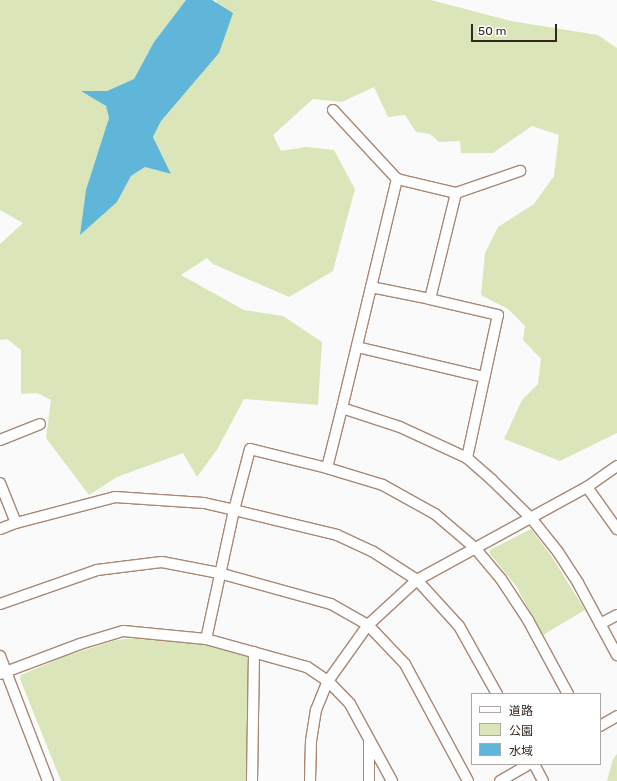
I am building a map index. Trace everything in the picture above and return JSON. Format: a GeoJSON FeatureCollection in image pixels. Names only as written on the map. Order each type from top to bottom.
{"type":"FeatureCollection","features":[{"type":"Feature","properties":{"kind":"street"},"geometry":{"type":"LineString","coordinates":[[333,110],[397,179],[456,193],[520,171]]}},
{"type":"Feature","properties":{"kind":"street"},"geometry":{"type":"LineString","coordinates":[[328,468],[397,179]]}},
{"type":"Feature","properties":{"kind":"street"},"geometry":{"type":"LineString","coordinates":[[430,299],[456,193]]}},
{"type":"Feature","properties":{"kind":"street"},"geometry":{"type":"LineString","coordinates":[[371,287],[498,315],[466,458]]}},
{"type":"Feature","properties":{"kind":"street"},"geometry":{"type":"LineString","coordinates":[[357,347],[484,377]]}},
{"type":"Feature","properties":{"kind":"street"},"geometry":{"type":"LineString","coordinates":[[342,408],[400,427],[466,458],[531,518],[578,583],[617,655]]}},
{"type":"Feature","properties":{"kind":"street"},"geometry":{"type":"LineString","coordinates":[[0,440],[40,424]]}},
{"type":"Feature","properties":{"kind":"street"},"geometry":{"type":"LineString","coordinates":[[206,639],[219,573],[250,449],[328,468],[383,485],[435,514],[475,548],[501,579],[528,620],[567,693]]}},
{"type":"Feature","properties":{"kind":"street"},"geometry":{"type":"LineString","coordinates":[[310,781],[311,741],[316,710],[328,681],[368,625],[417,580],[587,487],[617,466]]}},
{"type":"Feature","properties":{"kind":"street"},"geometry":{"type":"LineString","coordinates":[[0,483],[16,523]]}},
{"type":"Feature","properties":{"kind":"street"},"geometry":{"type":"LineString","coordinates":[[587,487],[617,529]]}},
{"type":"Feature","properties":{"kind":"street"},"geometry":{"type":"LineString","coordinates":[[0,529],[16,523],[115,497],[204,503],[336,535],[372,551],[417,580],[459,626],[496,693]]}},
{"type":"Feature","properties":{"kind":"street"},"geometry":{"type":"LineString","coordinates":[[0,604],[97,570],[162,562],[219,573],[331,604],[368,625],[405,664],[468,781]]}},
{"type":"Feature","properties":{"kind":"street"},"geometry":{"type":"LineString","coordinates":[[600,624],[617,615]]}},
{"type":"Feature","properties":{"kind":"street"},"geometry":{"type":"LineString","coordinates":[[3,673],[80,644],[122,631],[206,639],[254,652],[307,667],[328,681],[350,704],[392,781]]}},
{"type":"Feature","properties":{"kind":"street"},"geometry":{"type":"LineString","coordinates":[[252,781],[254,652]]}},
{"type":"Feature","properties":{"kind":"street"},"geometry":{"type":"LineString","coordinates":[[0,656],[3,673],[48,781]]}},
{"type":"Feature","properties":{"kind":"street"},"geometry":{"type":"LineString","coordinates":[[601,725],[617,716]]}},
{"type":"Feature","properties":{"kind":"street"},"geometry":{"type":"LineString","coordinates":[[369,739],[369,781]]}},
{"type":"Feature","properties":{"kind":"street"},"geometry":{"type":"LineString","coordinates":[[500,781],[528,765]]}},
{"type":"Feature","properties":{"kind":"street"},"geometry":{"type":"LineString","coordinates":[[535,765],[543,781]]}},
{"type":"Feature","properties":{"kind":"green space"},"geometry":{"type":"Polygon","coordinates":[[[0,0],[186,0],[154,42],[134,79],[107,91],[82,91],[106,106],[109,118],[103,142],[117,202],[131,176],[145,167],[171,174],[153,137],[217,1],[212,0],[431,0],[511,21],[598,35],[617,48],[617,433],[560,461],[504,439],[522,400],[538,384],[541,359],[523,340],[525,326],[508,309],[481,295],[485,253],[498,227],[534,204],[554,176],[559,135],[532,126],[493,153],[461,153],[460,141],[439,142],[430,134],[416,132],[405,115],[388,117],[374,87],[342,102],[313,99],[273,135],[281,151],[306,147],[334,150],[355,189],[333,271],[289,297],[213,264],[207,258],[181,275],[244,310],[283,316],[322,342],[318,405],[244,399],[218,448],[197,477],[183,453],[117,477],[89,495],[46,438],[51,400],[37,393],[21,394],[21,350],[7,339],[0,340],[0,244],[23,223],[0,210],[0,0]]]}},
{"type":"Feature","properties":{"kind":"green space"},"geometry":{"type":"Polygon","coordinates":[[[531,529],[552,557],[585,610],[543,635],[516,586],[490,554],[490,550],[531,529]]]}},
{"type":"Feature","properties":{"kind":"green space"},"geometry":{"type":"Polygon","coordinates":[[[145,637],[195,643],[251,656],[247,781],[61,781],[20,679],[21,675],[63,657],[116,640],[145,637]]]}},
{"type":"Feature","properties":{"kind":"green space"},"geometry":{"type":"Polygon","coordinates":[[[617,754],[617,781],[607,781],[613,759],[617,754]]]}},
{"type":"Feature","properties":{"kind":"water"},"geometry":{"type":"Polygon","coordinates":[[[186,0],[212,0],[233,13],[219,53],[161,121],[153,137],[171,174],[145,167],[131,176],[117,202],[80,235],[86,190],[109,118],[106,106],[81,91],[107,91],[134,79],[154,42],[186,0]]]}}]}
